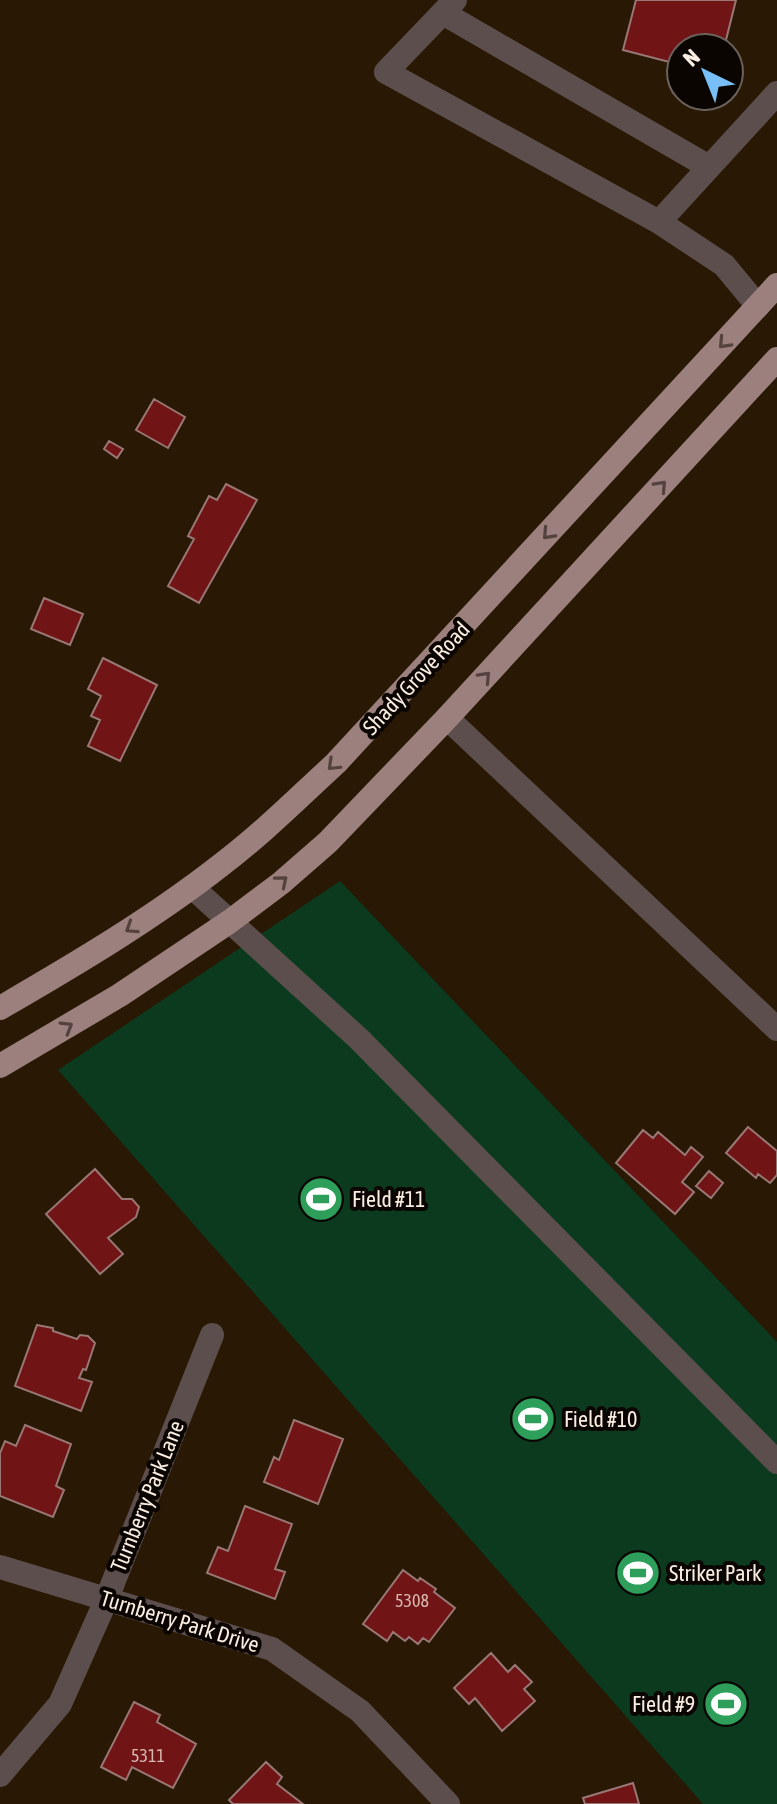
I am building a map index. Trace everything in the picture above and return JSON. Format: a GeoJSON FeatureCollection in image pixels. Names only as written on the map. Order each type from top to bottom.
{"type":"FeatureCollection","features":[{"type":"Feature","properties":{"kind":"main road","name":"Shady Grove Road"},"geometry":{"type":"LineString","coordinates":[[0,1008],[53,978],[192,887],[262,832],[336,763],[777,285]]}},
{"type":"Feature","properties":{"kind":"main road"},"geometry":{"type":"LineString","coordinates":[[0,1066],[120,995],[229,922],[328,842],[447,718],[777,359]]}},
{"type":"Feature","properties":{"kind":"street"},"geometry":{"type":"LineString","coordinates":[[709,167],[449,7],[386,72],[659,222],[724,265],[758,306]]}},
{"type":"Feature","properties":{"kind":"street"},"geometry":{"type":"LineString","coordinates":[[659,222],[777,93]]}},
{"type":"Feature","properties":{"kind":"street"},"geometry":{"type":"LineString","coordinates":[[447,718],[777,1029]]}},
{"type":"Feature","properties":{"kind":"street"},"geometry":{"type":"LineString","coordinates":[[192,887],[359,1039],[777,1462]]}},
{"type":"Feature","properties":{"kind":"street","name":"Turnberry Park Lane"},"geometry":{"type":"LineString","coordinates":[[0,1775],[60,1704],[107,1598],[212,1335]]}},
{"type":"Feature","properties":{"kind":"street","name":"Turnberry Park Drive"},"geometry":{"type":"LineString","coordinates":[[0,1567],[272,1649],[360,1711],[448,1804]]}},
{"type":"Feature","properties":{"kind":"green space","name":"Striker Park"},"geometry":{"type":"Polygon","coordinates":[[[340,881],[777,1342],[777,1804],[703,1804],[58,1070],[340,881]]]}},
{"type":"Feature","properties":{"kind":"building"},"geometry":{"type":"Polygon","coordinates":[[[636,0],[736,0],[728,32],[665,32],[665,61],[623,50],[636,0]]]}},
{"type":"Feature","properties":{"kind":"building"},"geometry":{"type":"Polygon","coordinates":[[[154,399],[185,417],[168,448],[136,430],[154,399]]]}},
{"type":"Feature","properties":{"kind":"building"},"geometry":{"type":"Polygon","coordinates":[[[109,441],[123,449],[117,458],[104,449],[109,441]]]}},
{"type":"Feature","properties":{"kind":"building"},"geometry":{"type":"Polygon","coordinates":[[[226,484],[257,500],[199,603],[168,586],[194,539],[188,536],[209,496],[217,500],[226,484]]]}},
{"type":"Feature","properties":{"kind":"building"},"geometry":{"type":"Polygon","coordinates":[[[44,598],[83,614],[70,645],[31,629],[44,598]]]}},
{"type":"Feature","properties":{"kind":"building"},"geometry":{"type":"Polygon","coordinates":[[[103,658],[157,685],[120,761],[88,746],[100,720],[91,716],[101,696],[88,689],[103,658]]]}},
{"type":"Feature","properties":{"kind":"building"},"geometry":{"type":"Polygon","coordinates":[[[748,1127],[777,1151],[777,1175],[770,1183],[758,1174],[756,1178],[726,1153],[748,1127]]]}},
{"type":"Feature","properties":{"kind":"building"},"geometry":{"type":"Polygon","coordinates":[[[643,1130],[653,1138],[658,1132],[685,1155],[691,1147],[703,1157],[682,1182],[694,1192],[675,1214],[616,1163],[643,1130]]]}},
{"type":"Feature","properties":{"kind":"building"},"geometry":{"type":"Polygon","coordinates":[[[95,1169],[122,1199],[132,1199],[139,1207],[136,1217],[108,1238],[123,1254],[100,1274],[46,1214],[95,1169]]]}},
{"type":"Feature","properties":{"kind":"building"},"geometry":{"type":"Polygon","coordinates":[[[709,1171],[723,1183],[711,1198],[696,1186],[709,1171]]]}},
{"type":"Feature","properties":{"kind":"building"},"geometry":{"type":"Polygon","coordinates":[[[37,1325],[53,1328],[53,1331],[77,1339],[80,1335],[88,1336],[95,1343],[86,1370],[83,1369],[79,1378],[92,1382],[81,1411],[15,1386],[37,1325]]]}},
{"type":"Feature","properties":{"kind":"building"},"geometry":{"type":"Polygon","coordinates":[[[294,1420],[343,1439],[318,1504],[264,1482],[274,1457],[279,1460],[294,1420]]]}},
{"type":"Feature","properties":{"kind":"building"},"geometry":{"type":"Polygon","coordinates":[[[25,1425],[71,1444],[56,1486],[64,1490],[53,1517],[0,1496],[0,1453],[5,1441],[16,1446],[25,1425]]]}},
{"type":"Feature","properties":{"kind":"building"},"geometry":{"type":"Polygon","coordinates":[[[245,1506],[292,1524],[275,1569],[285,1572],[275,1599],[207,1573],[218,1547],[228,1551],[245,1506]]]}},
{"type":"Feature","properties":{"kind":"building"},"geometry":{"type":"Polygon","coordinates":[[[403,1570],[436,1589],[434,1592],[455,1608],[429,1642],[423,1638],[418,1644],[409,1637],[405,1641],[393,1632],[387,1641],[363,1624],[403,1570]]]}},
{"type":"Feature","properties":{"kind":"building"},"geometry":{"type":"Polygon","coordinates":[[[491,1653],[508,1672],[515,1665],[532,1682],[524,1689],[535,1701],[502,1731],[475,1698],[469,1704],[454,1688],[491,1653]]]}},
{"type":"Feature","properties":{"kind":"building"},"geometry":{"type":"Polygon","coordinates":[[[134,1702],[160,1715],[157,1722],[196,1744],[173,1788],[132,1767],[126,1780],[101,1767],[134,1702]]]}},
{"type":"Feature","properties":{"kind":"building"},"geometry":{"type":"Polygon","coordinates":[[[266,1762],[282,1777],[277,1784],[303,1804],[233,1804],[229,1800],[266,1762]]]}},
{"type":"Feature","properties":{"kind":"building"},"geometry":{"type":"Polygon","coordinates":[[[633,1783],[639,1804],[585,1804],[583,1798],[633,1783]]]}},
{"type":"Feature","properties":{"kind":"place","name":"Field #11"},"geometry":{"type":"Point","coordinates":[321,1199]}},
{"type":"Feature","properties":{"kind":"place","name":"Field #10"},"geometry":{"type":"Point","coordinates":[533,1419]}},
{"type":"Feature","properties":{"kind":"place","name":"Striker Park"},"geometry":{"type":"Point","coordinates":[638,1573]}},
{"type":"Feature","properties":{"kind":"place","name":"Field #9"},"geometry":{"type":"Point","coordinates":[726,1704]}}]}
